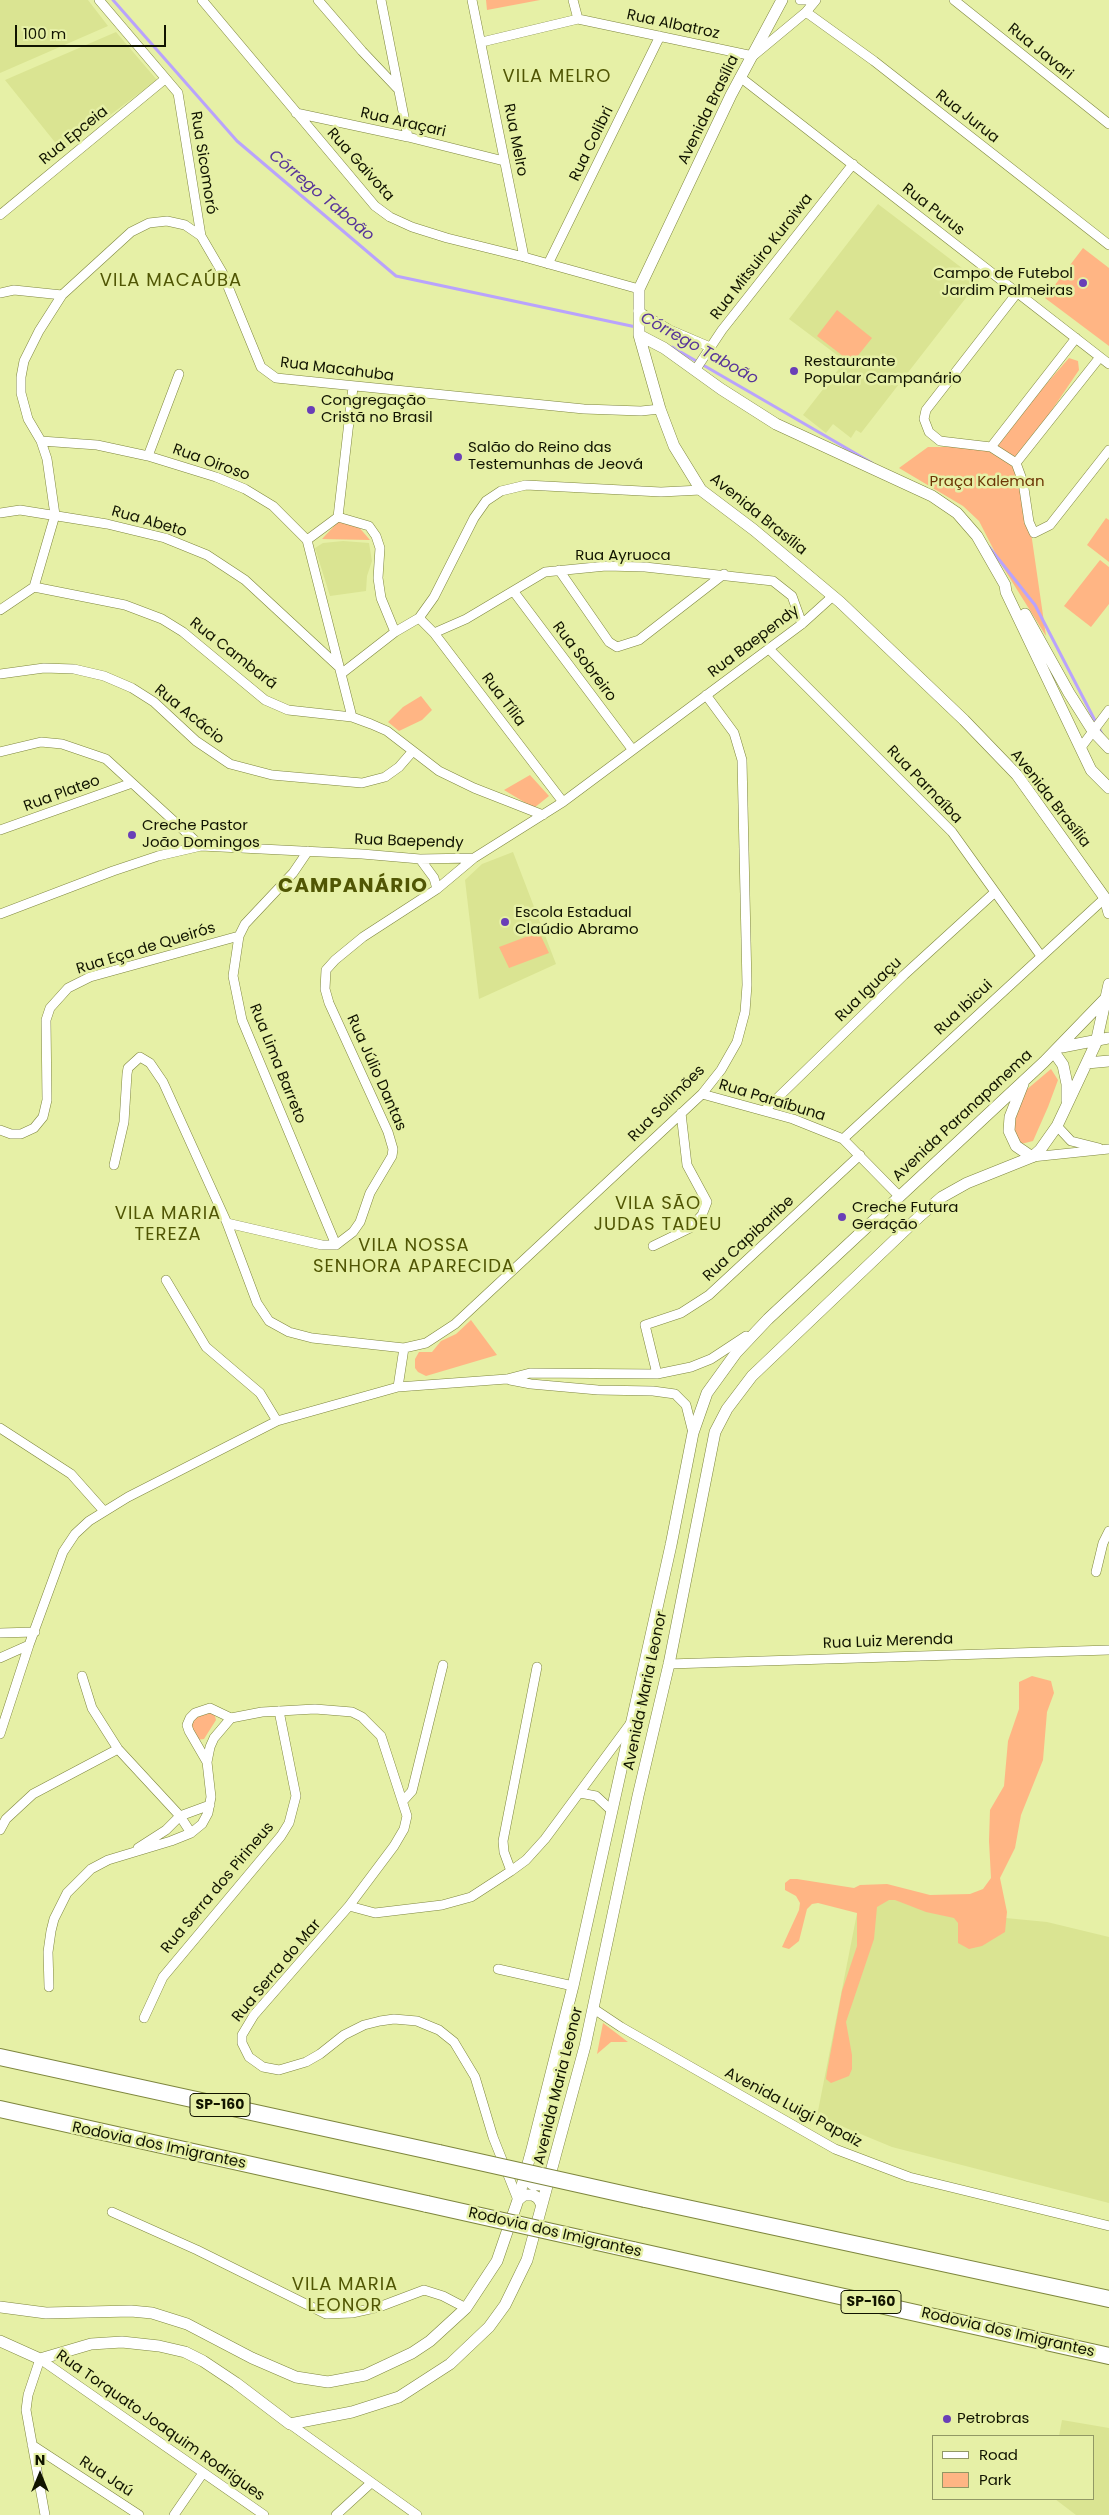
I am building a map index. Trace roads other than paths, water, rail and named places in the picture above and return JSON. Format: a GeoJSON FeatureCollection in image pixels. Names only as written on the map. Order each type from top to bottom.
{"type":"FeatureCollection","features":[{"type":"Feature","properties":{"kind":"highway","name":"SP-160"},"geometry":{"type":"LineString","coordinates":[[0,2057],[1109,2299]]}},
{"type":"Feature","properties":{"kind":"highway","name":"Rodovia dos Imigrantes"},"geometry":{"type":"LineString","coordinates":[[0,2109],[1109,2356]]}},
{"type":"Feature","properties":{"kind":"street"},"geometry":{"type":"LineString","coordinates":[[99,0],[165,79]]}},
{"type":"Feature","properties":{"kind":"street","name":"Rua Gaivota"},"geometry":{"type":"LineString","coordinates":[[202,0],[375,206],[390,217],[412,227],[447,238],[639,289]]}},
{"type":"Feature","properties":{"kind":"street"},"geometry":{"type":"LineString","coordinates":[[318,0],[398,89]]}},
{"type":"Feature","properties":{"kind":"street"},"geometry":{"type":"LineString","coordinates":[[380,0],[408,137]]}},
{"type":"Feature","properties":{"kind":"street","name":"Rua Melro"},"geometry":{"type":"LineString","coordinates":[[472,0],[524,257]]}},
{"type":"Feature","properties":{"kind":"street"},"geometry":{"type":"LineString","coordinates":[[482,42],[578,19],[573,0]]}},
{"type":"Feature","properties":{"kind":"street","name":"Avenida Brasília"},"geometry":{"type":"LineString","coordinates":[[782,0],[740,77],[639,289],[639,335],[660,409],[674,446],[700,490],[754,530],[833,596],[964,720],[1016,775],[1105,898],[1109,913]]}},
{"type":"Feature","properties":{"kind":"street","name":"Avenida Brasília"},"geometry":{"type":"LineString","coordinates":[[800,0],[816,0]]}},
{"type":"Feature","properties":{"kind":"street","name":"Avenida Brasília"},"geometry":{"type":"LineString","coordinates":[[752,56],[806,12],[816,0]]}},
{"type":"Feature","properties":{"kind":"street","name":"Rua Javari"},"geometry":{"type":"LineString","coordinates":[[954,0],[1109,124]]}},
{"type":"Feature","properties":{"kind":"street","name":"Rua Jurua"},"geometry":{"type":"LineString","coordinates":[[806,12],[874,61],[1109,245]]}},
{"type":"Feature","properties":{"kind":"street","name":"Rua Albatroz"},"geometry":{"type":"LineString","coordinates":[[578,19],[752,56]]}},
{"type":"Feature","properties":{"kind":"street","name":"Rua Colibri"},"geometry":{"type":"LineString","coordinates":[[548,264],[660,36]]}},
{"type":"Feature","properties":{"kind":"street","name":"Rua Purus"},"geometry":{"type":"LineString","coordinates":[[740,77],[1109,364]]}},
{"type":"Feature","properties":{"kind":"street","name":"Rua Sicomoró"},"geometry":{"type":"LineString","coordinates":[[165,79],[178,93],[202,236]]}},
{"type":"Feature","properties":{"kind":"street","name":"Rua Epceia"},"geometry":{"type":"LineString","coordinates":[[0,215],[165,79]]}},
{"type":"Feature","properties":{"kind":"street","name":"Rua Araçari"},"geometry":{"type":"LineString","coordinates":[[296,113],[408,137],[504,161]]}},
{"type":"Feature","properties":{"kind":"street","name":"Rua Mitsuiro Kuroiwa"},"geometry":{"type":"LineString","coordinates":[[696,370],[710,347],[852,164]]}},
{"type":"Feature","properties":{"kind":"street"},"geometry":{"type":"LineString","coordinates":[[0,610],[34,587],[44,562],[55,515],[47,459],[41,441],[28,419],[21,393],[24,361],[35,338],[62,295],[131,232],[149,223],[167,221],[184,225],[202,236]]}},
{"type":"Feature","properties":{"kind":"street","name":"Rua Macahuba"},"geometry":{"type":"LineString","coordinates":[[202,236],[222,272],[261,367],[276,378],[352,387],[584,408],[641,411],[660,409]]}},
{"type":"Feature","properties":{"kind":"street"},"geometry":{"type":"LineString","coordinates":[[0,292],[28,291],[62,295]]}},
{"type":"Feature","properties":{"kind":"street"},"geometry":{"type":"LineString","coordinates":[[1017,293],[926,410],[924,419],[929,432],[940,441],[991,447],[1016,463],[1023,482],[1029,522],[1034,532],[1041,531],[1050,525],[1109,450]]}},
{"type":"Feature","properties":{"kind":"street"},"geometry":{"type":"LineString","coordinates":[[638,311],[670,330],[710,347]]}},
{"type":"Feature","properties":{"kind":"street"},"geometry":{"type":"LineString","coordinates":[[639,335],[664,348],[721,389],[776,424],[932,496],[956,513],[977,536],[1005,585],[1012,591],[1043,648],[1093,730],[1109,748]]}},
{"type":"Feature","properties":{"kind":"street"},"geometry":{"type":"LineString","coordinates":[[991,447],[1076,338]]}},
{"type":"Feature","properties":{"kind":"street"},"geometry":{"type":"LineString","coordinates":[[1016,463],[1100,357]]}},
{"type":"Feature","properties":{"kind":"street"},"geometry":{"type":"LineString","coordinates":[[148,456],[179,374]]}},
{"type":"Feature","properties":{"kind":"street"},"geometry":{"type":"LineString","coordinates":[[352,387],[338,517],[307,540],[352,717]]}},
{"type":"Feature","properties":{"kind":"street","name":"Rua Oiroso"},"geometry":{"type":"LineString","coordinates":[[41,441],[97,445],[148,456],[216,477],[246,490],[273,506],[307,540]]}},
{"type":"Feature","properties":{"kind":"street"},"geometry":{"type":"LineString","coordinates":[[340,670],[394,632],[419,618],[434,597],[474,518],[486,501],[501,491],[526,485],[661,492],[700,490]]}},
{"type":"Feature","properties":{"kind":"street","name":"Rua Abeto"},"geometry":{"type":"LineString","coordinates":[[0,513],[20,510],[107,524],[165,538],[207,555],[245,580],[340,670]]}},
{"type":"Feature","properties":{"kind":"street"},"geometry":{"type":"LineString","coordinates":[[338,517],[369,526],[376,536],[380,548],[378,578],[381,598],[394,632]]}},
{"type":"Feature","properties":{"kind":"street","name":"Rua Ayruoca"},"geometry":{"type":"LineString","coordinates":[[434,633],[466,619],[545,572],[645,566],[773,581],[782,586],[792,596],[802,624]]}},
{"type":"Feature","properties":{"kind":"street"},"geometry":{"type":"LineString","coordinates":[[559,570],[608,642],[617,647],[639,640],[724,574]]}},
{"type":"Feature","properties":{"kind":"street"},"geometry":{"type":"LineString","coordinates":[[1005,585],[1006,592],[1082,746],[1091,770],[1109,788]]}},
{"type":"Feature","properties":{"kind":"street","name":"Rua Cambará"},"geometry":{"type":"LineString","coordinates":[[34,587],[125,605],[162,619],[183,632],[265,700],[288,710],[352,717],[387,731],[439,771],[474,788],[543,815]]}},
{"type":"Feature","properties":{"kind":"street","name":"Rua Sobreiro"},"geometry":{"type":"LineString","coordinates":[[514,592],[632,749]]}},
{"type":"Feature","properties":{"kind":"street","name":"Rua Baependy"},"geometry":{"type":"LineString","coordinates":[[0,914],[113,871],[158,856],[201,846],[420,859],[474,858],[563,802],[802,624],[833,596]]}},
{"type":"Feature","properties":{"kind":"street","name":"Rua Tília"},"geometry":{"type":"LineString","coordinates":[[419,618],[434,633],[563,802]]}},
{"type":"Feature","properties":{"kind":"street","name":"Rua Parnaíba"},"geometry":{"type":"LineString","coordinates":[[769,649],[952,832],[1041,956]]}},
{"type":"Feature","properties":{"kind":"street","name":"Rua Acácio"},"geometry":{"type":"LineString","coordinates":[[0,674],[44,668],[74,669],[104,676],[132,688],[154,702],[196,741],[230,764],[272,775],[362,783],[385,777],[399,767],[412,752]]}},
{"type":"Feature","properties":{"kind":"street","name":"Rua Solimões"},"geometry":{"type":"LineString","coordinates":[[404,1348],[426,1343],[455,1324],[702,1094],[721,1070],[737,1042],[745,1012],[747,985],[742,760],[734,733],[706,695]]}},
{"type":"Feature","properties":{"kind":"street"},"geometry":{"type":"LineString","coordinates":[[1082,746],[1109,710]]}},
{"type":"Feature","properties":{"kind":"street"},"geometry":{"type":"LineString","coordinates":[[0,752],[41,742],[62,744],[106,759],[201,846]]}},
{"type":"Feature","properties":{"kind":"street","name":"Rua Plateo"},"geometry":{"type":"LineString","coordinates":[[0,830],[132,783]]}},
{"type":"Feature","properties":{"kind":"street","name":"Rua Lima Barreto"},"geometry":{"type":"LineString","coordinates":[[308,851],[293,873],[255,912],[239,936],[233,976],[242,1020],[336,1244]]}},
{"type":"Feature","properties":{"kind":"street","name":"Rua Júlio Dantas"},"geometry":{"type":"LineString","coordinates":[[336,1244],[346,1239],[360,1222],[370,1193],[392,1156],[393,1149],[388,1132],[329,1003],[324,978],[330,965],[356,942],[437,888],[474,858]]}},
{"type":"Feature","properties":{"kind":"street"},"geometry":{"type":"LineString","coordinates":[[420,859],[434,878],[437,888]]}},
{"type":"Feature","properties":{"kind":"street","name":"Rua Iguaçu"},"geometry":{"type":"LineString","coordinates":[[764,1110],[904,975],[995,892]]}},
{"type":"Feature","properties":{"kind":"street","name":"Rua Ibicui"},"geometry":{"type":"LineString","coordinates":[[843,1139],[1105,898]]}},
{"type":"Feature","properties":{"kind":"street","name":"Rua Eça de Queirós"},"geometry":{"type":"LineString","coordinates":[[0,1130],[11,1134],[21,1134],[34,1128],[43,1117],[46,1100],[44,1035],[46,1020],[50,1008],[68,988],[90,977],[239,936]]}},
{"type":"Feature","properties":{"kind":"street"},"geometry":{"type":"LineString","coordinates":[[1032,1157],[1047,1142],[1057,1126],[1087,1064],[1103,1038],[1104,1000],[1109,984]]}},
{"type":"Feature","properties":{"kind":"street"},"geometry":{"type":"LineString","coordinates":[[1056,1050],[1104,1000]]}},
{"type":"Feature","properties":{"kind":"street"},"geometry":{"type":"LineString","coordinates":[[1056,1050],[1103,1038]]}},
{"type":"Feature","properties":{"kind":"street"},"geometry":{"type":"LineString","coordinates":[[1056,1050],[1064,1065],[1067,1103]]}},
{"type":"Feature","properties":{"kind":"street","name":"Avenida Paranapanema"},"geometry":{"type":"LineString","coordinates":[[0,1734],[29,1645],[63,1552],[75,1534],[104,1510],[277,1421],[398,1387],[507,1379],[530,1373],[658,1374],[691,1367],[711,1360],[768,1319],[1056,1050]]}},
{"type":"Feature","properties":{"kind":"street"},"geometry":{"type":"LineString","coordinates":[[114,1165],[124,1122],[128,1068],[140,1057],[150,1064],[163,1082],[227,1223],[263,1313],[276,1326],[312,1338],[404,1348],[398,1387]]}},
{"type":"Feature","properties":{"kind":"street"},"geometry":{"type":"LineString","coordinates":[[1087,1064],[1109,1061]]}},
{"type":"Feature","properties":{"kind":"street"},"geometry":{"type":"LineString","coordinates":[[1024,1080],[1010,1117],[1009,1131],[1016,1146],[1032,1157],[1109,1149]]}},
{"type":"Feature","properties":{"kind":"street","name":"Rua Paraíbuna"},"geometry":{"type":"LineString","coordinates":[[702,1094],[764,1110],[819,1128],[843,1139],[899,1196]]}},
{"type":"Feature","properties":{"kind":"street"},"geometry":{"type":"LineString","coordinates":[[653,1246],[690,1228],[702,1215],[707,1202],[687,1165],[681,1113]]}},
{"type":"Feature","properties":{"kind":"street"},"geometry":{"type":"LineString","coordinates":[[1057,1126],[1071,1141],[1109,1149]]}},
{"type":"Feature","properties":{"kind":"street","name":"Rua Capibaribe"},"geometry":{"type":"LineString","coordinates":[[658,1374],[645,1325],[681,1313],[710,1295],[860,1155]]}},
{"type":"Feature","properties":{"kind":"street","name":"Avenida Maria Leonor"},"geometry":{"type":"LineString","coordinates":[[290,2424],[352,2412],[385,2403],[412,2390],[450,2364],[475,2342],[505,2305],[527,2260],[551,2179],[594,2009],[638,1796],[669,1664],[710,1450],[721,1419],[752,1376],[942,1198],[967,1183],[1032,1157]]}},
{"type":"Feature","properties":{"kind":"street"},"geometry":{"type":"LineString","coordinates":[[227,1223],[304,1241],[336,1244]]}},
{"type":"Feature","properties":{"kind":"street"},"geometry":{"type":"LineString","coordinates":[[166,1280],[206,1347],[260,1393],[277,1421]]}},
{"type":"Feature","properties":{"kind":"street","name":"Avenida Maria Leonor"},"geometry":{"type":"LineString","coordinates":[[0,2307],[46,2314],[131,2311],[152,2313],[187,2324],[252,2358],[296,2377],[328,2382],[365,2375],[412,2353],[430,2341],[466,2308],[496,2261],[527,2170],[573,1986],[671,1545],[693,1433],[704,1400],[715,1379],[768,1319]]}},
{"type":"Feature","properties":{"kind":"street","name":"Avenida Paranapanema"},"geometry":{"type":"LineString","coordinates":[[507,1379],[531,1384],[598,1390],[653,1391],[675,1394],[686,1404],[693,1433]]}},
{"type":"Feature","properties":{"kind":"street"},"geometry":{"type":"LineString","coordinates":[[0,1428],[71,1474],[104,1510]]}},
{"type":"Feature","properties":{"kind":"street"},"geometry":{"type":"LineString","coordinates":[[1096,1572],[1101,1549],[1109,1530]]}},
{"type":"Feature","properties":{"kind":"street"},"geometry":{"type":"LineString","coordinates":[[671,1545],[691,1547]]}},
{"type":"Feature","properties":{"kind":"street"},"geometry":{"type":"LineString","coordinates":[[0,1633],[35,1632]]}},
{"type":"Feature","properties":{"kind":"street"},"geometry":{"type":"LineString","coordinates":[[0,1658],[29,1645]]}},
{"type":"Feature","properties":{"kind":"street","name":"Rua Luiz Merenda"},"geometry":{"type":"LineString","coordinates":[[669,1664],[1109,1650]]}},
{"type":"Feature","properties":{"kind":"street"},"geometry":{"type":"LineString","coordinates":[[402,1801],[412,1791],[443,1665]]}},
{"type":"Feature","properties":{"kind":"street"},"geometry":{"type":"LineString","coordinates":[[511,1871],[504,1852],[503,1842],[537,1667]]}},
{"type":"Feature","properties":{"kind":"street"},"geometry":{"type":"LineString","coordinates":[[82,1676],[92,1708],[118,1749],[180,1816],[192,1833]]}},
{"type":"Feature","properties":{"kind":"street"},"geometry":{"type":"LineString","coordinates":[[49,1987],[48,1952],[51,1931],[54,1919],[67,1893],[91,1869],[134,1851],[192,1833],[206,1819],[210,1805],[207,1762],[214,1738],[231,1718],[210,1708],[196,1713],[187,1724],[207,1762]]}},
{"type":"Feature","properties":{"kind":"street","name":"Rua Serra do Mar"},"geometry":{"type":"LineString","coordinates":[[231,1718],[262,1712],[333,1709],[352,1712],[362,1717],[381,1736],[406,1816],[404,1829],[394,1846],[349,1906],[245,2028],[242,2043],[249,2057],[263,2067],[279,2070],[306,2062],[344,2035],[364,2025],[394,2019],[428,2024],[454,2042],[475,2077],[493,2137],[518,2200]]}},
{"type":"Feature","properties":{"kind":"street","name":"Rua Serra dos Pirineus"},"geometry":{"type":"LineString","coordinates":[[144,2018],[163,1977],[281,1836],[289,1823],[296,1796],[279,1712]]}},
{"type":"Feature","properties":{"kind":"street"},"geometry":{"type":"LineString","coordinates":[[349,1906],[375,1913],[442,1905],[471,1897],[522,1863],[545,1839],[630,1724]]}},
{"type":"Feature","properties":{"kind":"street"},"geometry":{"type":"LineString","coordinates":[[0,1830],[3,1820],[39,1790],[118,1749]]}},
{"type":"Feature","properties":{"kind":"street"},"geometry":{"type":"LineString","coordinates":[[580,1793],[590,1793],[601,1798],[612,1811]]}},
{"type":"Feature","properties":{"kind":"street"},"geometry":{"type":"LineString","coordinates":[[134,1851],[158,1835],[180,1816],[210,1805]]}},
{"type":"Feature","properties":{"kind":"street"},"geometry":{"type":"LineString","coordinates":[[498,1970],[573,1986]]}},
{"type":"Feature","properties":{"kind":"street","name":"Avenida Luigi Papaiz"},"geometry":{"type":"LineString","coordinates":[[594,2009],[621,2027],[835,2149],[908,2177],[1109,2226]]}},
{"type":"Feature","properties":{"kind":"street"},"geometry":{"type":"LineString","coordinates":[[527,2170],[526,2178],[532,2184],[539,2185],[551,2179]]}},
{"type":"Feature","properties":{"kind":"street"},"geometry":{"type":"LineString","coordinates":[[518,2200],[524,2195],[533,2195],[538,2198],[542,2205]]}},
{"type":"Feature","properties":{"kind":"street"},"geometry":{"type":"LineString","coordinates":[[112,2212],[198,2250],[326,2314],[352,2313],[379,2307],[424,2290],[438,2293],[466,2308]]}},
{"type":"Feature","properties":{"kind":"street"},"geometry":{"type":"LineString","coordinates":[[0,2341],[40,2359],[91,2344],[122,2342],[159,2346],[184,2352],[203,2360],[236,2383],[417,2515]]}},
{"type":"Feature","properties":{"kind":"street"},"geometry":{"type":"LineString","coordinates":[[40,2359],[28,2394],[26,2410],[46,2515]]}},
{"type":"Feature","properties":{"kind":"street","name":"Rua Torquato Joaquim Rodrigues"},"geometry":{"type":"LineString","coordinates":[[40,2359],[264,2515]]}},
{"type":"Feature","properties":{"kind":"street","name":"Rua Jaú"},"geometry":{"type":"LineString","coordinates":[[32,2445],[139,2515]]}},
{"type":"Feature","properties":{"kind":"street"},"geometry":{"type":"LineString","coordinates":[[174,2515],[204,2473]]}},
{"type":"Feature","properties":{"kind":"street"},"geometry":{"type":"LineString","coordinates":[[336,2515],[371,2483]]}},
{"type":"Feature","properties":{"kind":"waterway","name":"Córrego Taboão"},"geometry":{"type":"LineString","coordinates":[[113,0],[237,141],[396,276],[636,327]]}},
{"type":"Feature","properties":{"kind":"waterway","name":"Córrego Taboão"},"geometry":{"type":"LineString","coordinates":[[672,347],[872,463]]}},
{"type":"Feature","properties":{"kind":"waterway","name":"Córrego Taboão"},"geometry":{"type":"LineString","coordinates":[[989,547],[1035,605],[1102,734]]}},
{"type":"Feature","properties":{"kind":"place","name":"Campo de Futebol Jardim Palmeiras"},"geometry":{"type":"Point","coordinates":[1083,283]}},
{"type":"Feature","properties":{"kind":"place","name":"Restaurante Popular Campanário"},"geometry":{"type":"Point","coordinates":[794,371]}},
{"type":"Feature","properties":{"kind":"place","name":"Congregação Cristã no Brasil"},"geometry":{"type":"Point","coordinates":[311,410]}},
{"type":"Feature","properties":{"kind":"place","name":"Salão do Reino das Testemunhas de Jeová"},"geometry":{"type":"Point","coordinates":[458,457]}},
{"type":"Feature","properties":{"kind":"place","name":"Creche Pastor João Domingos"},"geometry":{"type":"Point","coordinates":[132,835]}},
{"type":"Feature","properties":{"kind":"place","name":"Escola Estadual Claúdio Abramo"},"geometry":{"type":"Point","coordinates":[505,922]}},
{"type":"Feature","properties":{"kind":"place","name":"Creche Futura Geração"},"geometry":{"type":"Point","coordinates":[842,1217]}},
{"type":"Feature","properties":{"kind":"place","name":"Petrobras"},"geometry":{"type":"Point","coordinates":[947,2419]}},
{"type":"Feature","properties":{"kind":"district","name":"VILA MELRO"},"geometry":{"type":"Point","coordinates":[557,77]}},
{"type":"Feature","properties":{"kind":"district","name":"VILA MACAÚBA"},"geometry":{"type":"Point","coordinates":[171,281]}},
{"type":"Feature","properties":{"kind":"district","name":"CAMPANÁRIO"},"geometry":{"type":"Point","coordinates":[353,887]}},
{"type":"Feature","properties":{"kind":"district","name":"VILA SÃO JUDAS TADEU"},"geometry":{"type":"Point","coordinates":[658,1214]}},
{"type":"Feature","properties":{"kind":"district","name":"VILA MARIA TEREZA"},"geometry":{"type":"Point","coordinates":[168,1224]}},
{"type":"Feature","properties":{"kind":"district","name":"VILA NOSSA SENHORA APARECIDA"},"geometry":{"type":"Point","coordinates":[414,1256]}},
{"type":"Feature","properties":{"kind":"district","name":"VILA MARIA LEONOR"},"geometry":{"type":"Point","coordinates":[345,2295]}},
{"type":"Feature","properties":{"kind":"park label","name":"Praça Kaleman"},"geometry":{"type":"Point","coordinates":[987,482]}}]}
